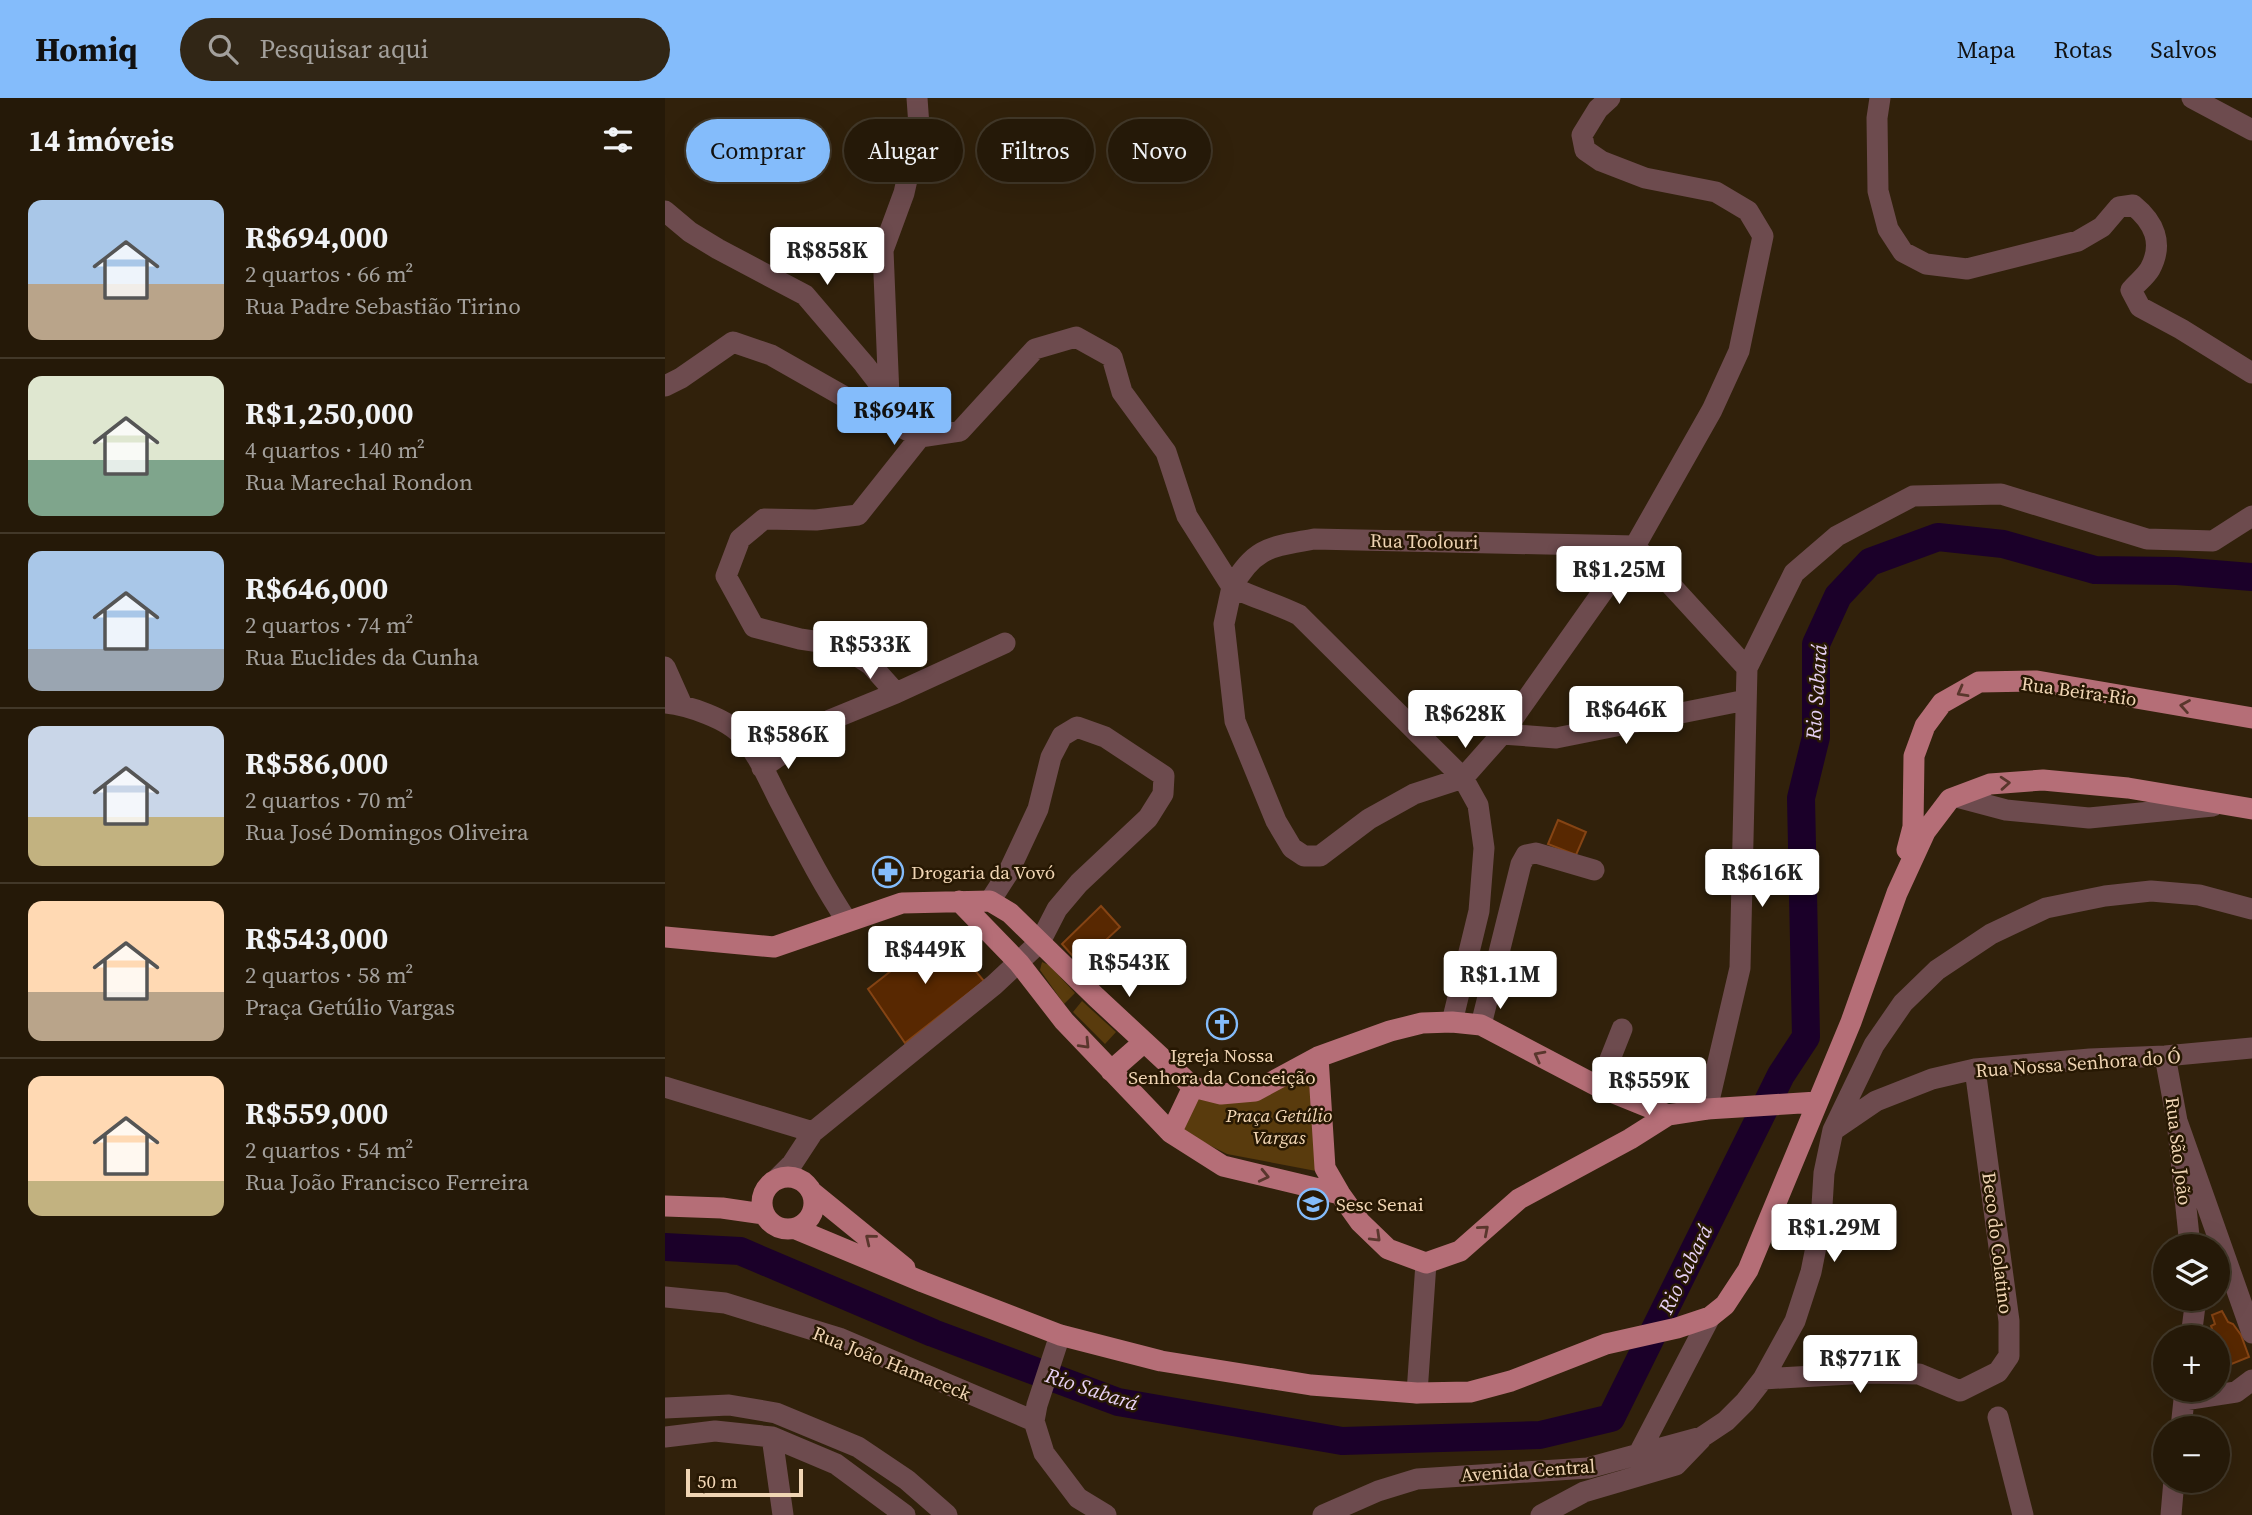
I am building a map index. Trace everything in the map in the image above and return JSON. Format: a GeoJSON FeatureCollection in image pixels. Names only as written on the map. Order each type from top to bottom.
{"type":"FeatureCollection","features":[{"type":"Feature","properties":{"kind":"main road","name":"Rua Beira-Rio"},"geometry":{"type":"LineString","coordinates":[[1897,893],[1913,827],[1914,755],[1924,726],[1942,703],[1979,682],[2037,681],[2252,718]]}},
{"type":"Feature","properties":{"kind":"main road"},"geometry":{"type":"LineString","coordinates":[[768,1196],[769,1222],[778,1228],[796,1229],[923,1282],[1056,1344],[1311,1385],[1417,1393],[1470,1392],[1511,1381],[1606,1344],[1677,1328],[1710,1317],[1725,1305],[1748,1270],[1806,1101],[1851,1022],[1897,893],[1925,832],[1954,798],[1990,783],[2043,780],[2127,788],[2252,809]]}},
{"type":"Feature","properties":{"kind":"main road"},"geometry":{"type":"LineString","coordinates":[[1915,786],[1954,798]]}},
{"type":"Feature","properties":{"kind":"main road"},"geometry":{"type":"LineString","coordinates":[[960,901],[1019,963],[1064,1021],[1171,1133],[1223,1166],[1340,1194]]}},
{"type":"Feature","properties":{"kind":"main road"},"geometry":{"type":"LineString","coordinates":[[665,937],[774,947],[902,903],[990,901],[1010,913],[1193,1087],[1221,1094],[1255,1091],[1318,1057],[1390,1031],[1422,1023],[1452,1022],[1481,1025],[1599,1087],[1668,1115]]}},
{"type":"Feature","properties":{"kind":"main road"},"geometry":{"type":"LineString","coordinates":[[1111,1071],[1144,1042]]}},
{"type":"Feature","properties":{"kind":"main road"},"geometry":{"type":"LineString","coordinates":[[1318,1057],[1325,1168],[1360,1222],[1388,1249],[1426,1263],[1460,1251],[1519,1199],[1630,1139],[1668,1115],[1806,1101]]}},
{"type":"Feature","properties":{"kind":"main road"},"geometry":{"type":"LineString","coordinates":[[1171,1133],[1193,1087]]}},
{"type":"Feature","properties":{"kind":"main road"},"geometry":{"type":"LineString","coordinates":[[1627,1098],[1630,1139]]}},
{"type":"Feature","properties":{"kind":"main road"},"geometry":{"type":"LineString","coordinates":[[665,1206],[722,1208],[768,1196],[784,1177],[801,1179],[923,1282]]}},
{"type":"Feature","properties":{"kind":"main road"},"geometry":{"type":"LineString","coordinates":[[796,1229],[810,1219],[814,1211],[801,1179]]}},
{"type":"Feature","properties":{"kind":"street"},"geometry":{"type":"LineString","coordinates":[[889,396],[883,250],[904,193],[919,126],[917,98]]}},
{"type":"Feature","properties":{"kind":"street"},"geometry":{"type":"LineString","coordinates":[[1232,587],[1224,624],[1235,721],[1276,821],[1291,848],[1304,856],[1319,856],[1380,812],[1414,794],[1464,778],[1502,734],[1635,546],[1712,410],[1739,351],[1763,236],[1748,211],[1716,192],[1645,178],[1601,161],[1585,150],[1582,135],[1598,109],[1609,98]]}},
{"type":"Feature","properties":{"kind":"street"},"geometry":{"type":"LineString","coordinates":[[1880,98],[1877,118],[1878,191],[1888,229],[1903,252],[1926,264],[1967,269],[2078,241],[2102,227],[2119,207],[2133,205],[2149,218],[2157,242],[2150,268],[2131,290],[2140,307],[2252,373]]}},
{"type":"Feature","properties":{"kind":"street"},"geometry":{"type":"LineString","coordinates":[[2192,98],[2252,130]]}},
{"type":"Feature","properties":{"kind":"street"},"geometry":{"type":"LineString","coordinates":[[665,211],[689,232],[805,295],[921,437]]}},
{"type":"Feature","properties":{"kind":"street"},"geometry":{"type":"LineString","coordinates":[[665,386],[733,342],[771,355],[921,437],[960,431],[1035,349],[1076,337],[1112,357],[1122,392],[1166,452],[1187,516],[1232,587],[1299,615],[1464,778],[1478,804],[1483,848],[1479,911],[1452,1022]]}},
{"type":"Feature","properties":{"kind":"street"},"geometry":{"type":"LineString","coordinates":[[896,693],[871,665],[840,645],[800,639],[754,627],[726,576],[740,539],[764,519],[816,520],[858,515],[921,437]]}},
{"type":"Feature","properties":{"kind":"street"},"geometry":{"type":"LineString","coordinates":[[1707,1109],[1740,968],[1747,668],[1794,573],[1837,536],[1913,496],[2001,494],[2147,539],[2213,541],[2252,516]]}},
{"type":"Feature","properties":{"kind":"street","name":"Rua Toolouri"},"geometry":{"type":"LineString","coordinates":[[1232,587],[1244,567],[1268,548],[1314,539],[1635,546]]}},
{"type":"Feature","properties":{"kind":"street"},"geometry":{"type":"LineString","coordinates":[[1635,546],[1747,668]]}},
{"type":"Feature","properties":{"kind":"street"},"geometry":{"type":"LineString","coordinates":[[762,768],[829,720],[896,693],[1005,643]]}},
{"type":"Feature","properties":{"kind":"street"},"geometry":{"type":"LineString","coordinates":[[665,667],[674,704],[716,719],[742,735],[829,895],[847,921]]}},
{"type":"Feature","properties":{"kind":"street"},"geometry":{"type":"LineString","coordinates":[[1502,734],[1556,738],[1746,700]]}},
{"type":"Feature","properties":{"kind":"street"},"geometry":{"type":"LineString","coordinates":[[801,1179],[813,1132],[1019,963],[1040,942],[1057,909],[1079,883],[1148,818],[1163,793],[1164,776],[1105,737],[1077,727],[1062,736],[1051,757],[1038,809],[1008,873],[990,901]]}},
{"type":"Feature","properties":{"kind":"street"},"geometry":{"type":"LineString","coordinates":[[1954,798],[2006,810],[2089,818],[2225,804]]}},
{"type":"Feature","properties":{"kind":"street"},"geometry":{"type":"LineString","coordinates":[[1481,1025],[1521,864],[1526,855],[1536,853],[1594,870]]}},
{"type":"Feature","properties":{"kind":"street","name":"Avenida Central"},"geometry":{"type":"LineString","coordinates":[[1323,1515],[1378,1491],[1417,1479],[1588,1468],[1702,1437],[1725,1421],[1745,1402],[1763,1379],[1795,1321],[1811,1272],[1821,1222],[1824,1173],[1833,1130],[1874,1045],[1903,1003],[1937,970],[1991,934],[2046,908],[2105,896],[2151,891],[2199,895],[2252,909]]}},
{"type":"Feature","properties":{"kind":"street"},"geometry":{"type":"LineString","coordinates":[[1599,1087],[1622,1029]]}},
{"type":"Feature","properties":{"kind":"street","name":"Rua Nossa Senhora do Ó"},"geometry":{"type":"LineString","coordinates":[[1833,1130],[1876,1101],[1932,1079],[1975,1069],[2252,1048]]}},
{"type":"Feature","properties":{"kind":"street","name":"Rua São João"},"geometry":{"type":"LineString","coordinates":[[2165,1056],[2177,1121],[2189,1234]]}},
{"type":"Feature","properties":{"kind":"street","name":"Beco do Colatino"},"geometry":{"type":"LineString","coordinates":[[1763,1379],[1867,1373],[1919,1374],[1960,1391],[1998,1372],[2009,1356],[2009,1321],[1975,1069]]}},
{"type":"Feature","properties":{"kind":"street"},"geometry":{"type":"LineString","coordinates":[[665,1087],[813,1132]]}},
{"type":"Feature","properties":{"kind":"street"},"geometry":{"type":"LineString","coordinates":[[2177,1121],[2252,1333]]}},
{"type":"Feature","properties":{"kind":"street"},"geometry":{"type":"LineString","coordinates":[[1417,1393],[1426,1263]]}},
{"type":"Feature","properties":{"kind":"street","name":"Rua João Hamaceck"},"geometry":{"type":"LineString","coordinates":[[665,1297],[725,1303],[839,1338],[1035,1413]]}},
{"type":"Feature","properties":{"kind":"street"},"geometry":{"type":"LineString","coordinates":[[1638,1455],[1710,1317]]}},
{"type":"Feature","properties":{"kind":"street"},"geometry":{"type":"LineString","coordinates":[[1056,1344],[1035,1413],[1044,1453],[1078,1498],[1107,1515]]}},
{"type":"Feature","properties":{"kind":"street"},"geometry":{"type":"LineString","coordinates":[[2230,1391],[2236,1391],[2252,1380]]}},
{"type":"Feature","properties":{"kind":"street"},"geometry":{"type":"LineString","coordinates":[[665,1408],[729,1405],[776,1413],[858,1447],[907,1480],[947,1515]]}},
{"type":"Feature","properties":{"kind":"street"},"geometry":{"type":"LineString","coordinates":[[1998,1418],[2023,1515]]}},
{"type":"Feature","properties":{"kind":"street"},"geometry":{"type":"LineString","coordinates":[[665,1437],[715,1431],[772,1437],[836,1464],[905,1515]]}},
{"type":"Feature","properties":{"kind":"street"},"geometry":{"type":"LineString","coordinates":[[772,1437],[783,1515]]}},
{"type":"Feature","properties":{"kind":"street"},"geometry":{"type":"LineString","coordinates":[[1541,1515],[1584,1492],[1676,1465],[1702,1437]]}},
{"type":"Feature","properties":{"kind":"street"},"geometry":{"type":"LineString","coordinates":[[2171,1515],[2173,1493]]}},
{"type":"Feature","properties":{"kind":"green space"},"geometry":{"type":"Polygon","coordinates":[[[1042,962],[1049,965],[1075,993],[1064,1004],[1040,970],[1042,962]]]}},
{"type":"Feature","properties":{"kind":"green space"},"geometry":{"type":"Polygon","coordinates":[[[1082,1001],[1116,1032],[1105,1044],[1073,1012],[1082,1001]]]}},
{"type":"Feature","properties":{"kind":"green space","name":"Praça Getúlio Vargas"},"geometry":{"type":"Polygon","coordinates":[[[1312,1074],[1316,1171],[1227,1154],[1183,1132],[1195,1092],[1260,1095],[1312,1074]]]}},
{"type":"Feature","properties":{"kind":"building"},"geometry":{"type":"Polygon","coordinates":[[[1558,820],[1586,832],[1576,855],[1548,844],[1558,820]]]}},
{"type":"Feature","properties":{"kind":"building"},"geometry":{"type":"Polygon","coordinates":[[[1101,906],[1120,927],[1080,964],[1062,944],[1101,906]]]}},
{"type":"Feature","properties":{"kind":"building"},"geometry":{"type":"Polygon","coordinates":[[[942,931],[984,981],[905,1043],[868,989],[942,931]]]}},
{"type":"Feature","properties":{"kind":"building"},"geometry":{"type":"Polygon","coordinates":[[[2222,1311],[2228,1322],[2233,1324],[2241,1335],[2249,1357],[2230,1365],[2230,1325],[2213,1325],[2212,1315],[2222,1311]]]}},
{"type":"Feature","properties":{"kind":"waterway","name":"Rio Sabará"},"geometry":{"type":"LineString","coordinates":[[665,1247],[740,1251],[933,1333],[1118,1402],[1342,1441],[1540,1435],[1611,1418],[1781,1075],[1806,1037],[1801,798],[1816,737],[1816,644],[1838,596],[1870,562],[1938,537],[2003,544],[2095,570],[2177,571],[2252,577]]}},
{"type":"Feature","properties":{"kind":"place","name":"Drogaria da Vovó"},"geometry":{"type":"Point","coordinates":[888,872]}},
{"type":"Feature","properties":{"kind":"place","name":"Igreja Nossa Senhora da Conceição"},"geometry":{"type":"Point","coordinates":[1222,1024]}},
{"type":"Feature","properties":{"kind":"place","name":"Sesc Senai"},"geometry":{"type":"Point","coordinates":[1313,1204]}}]}
